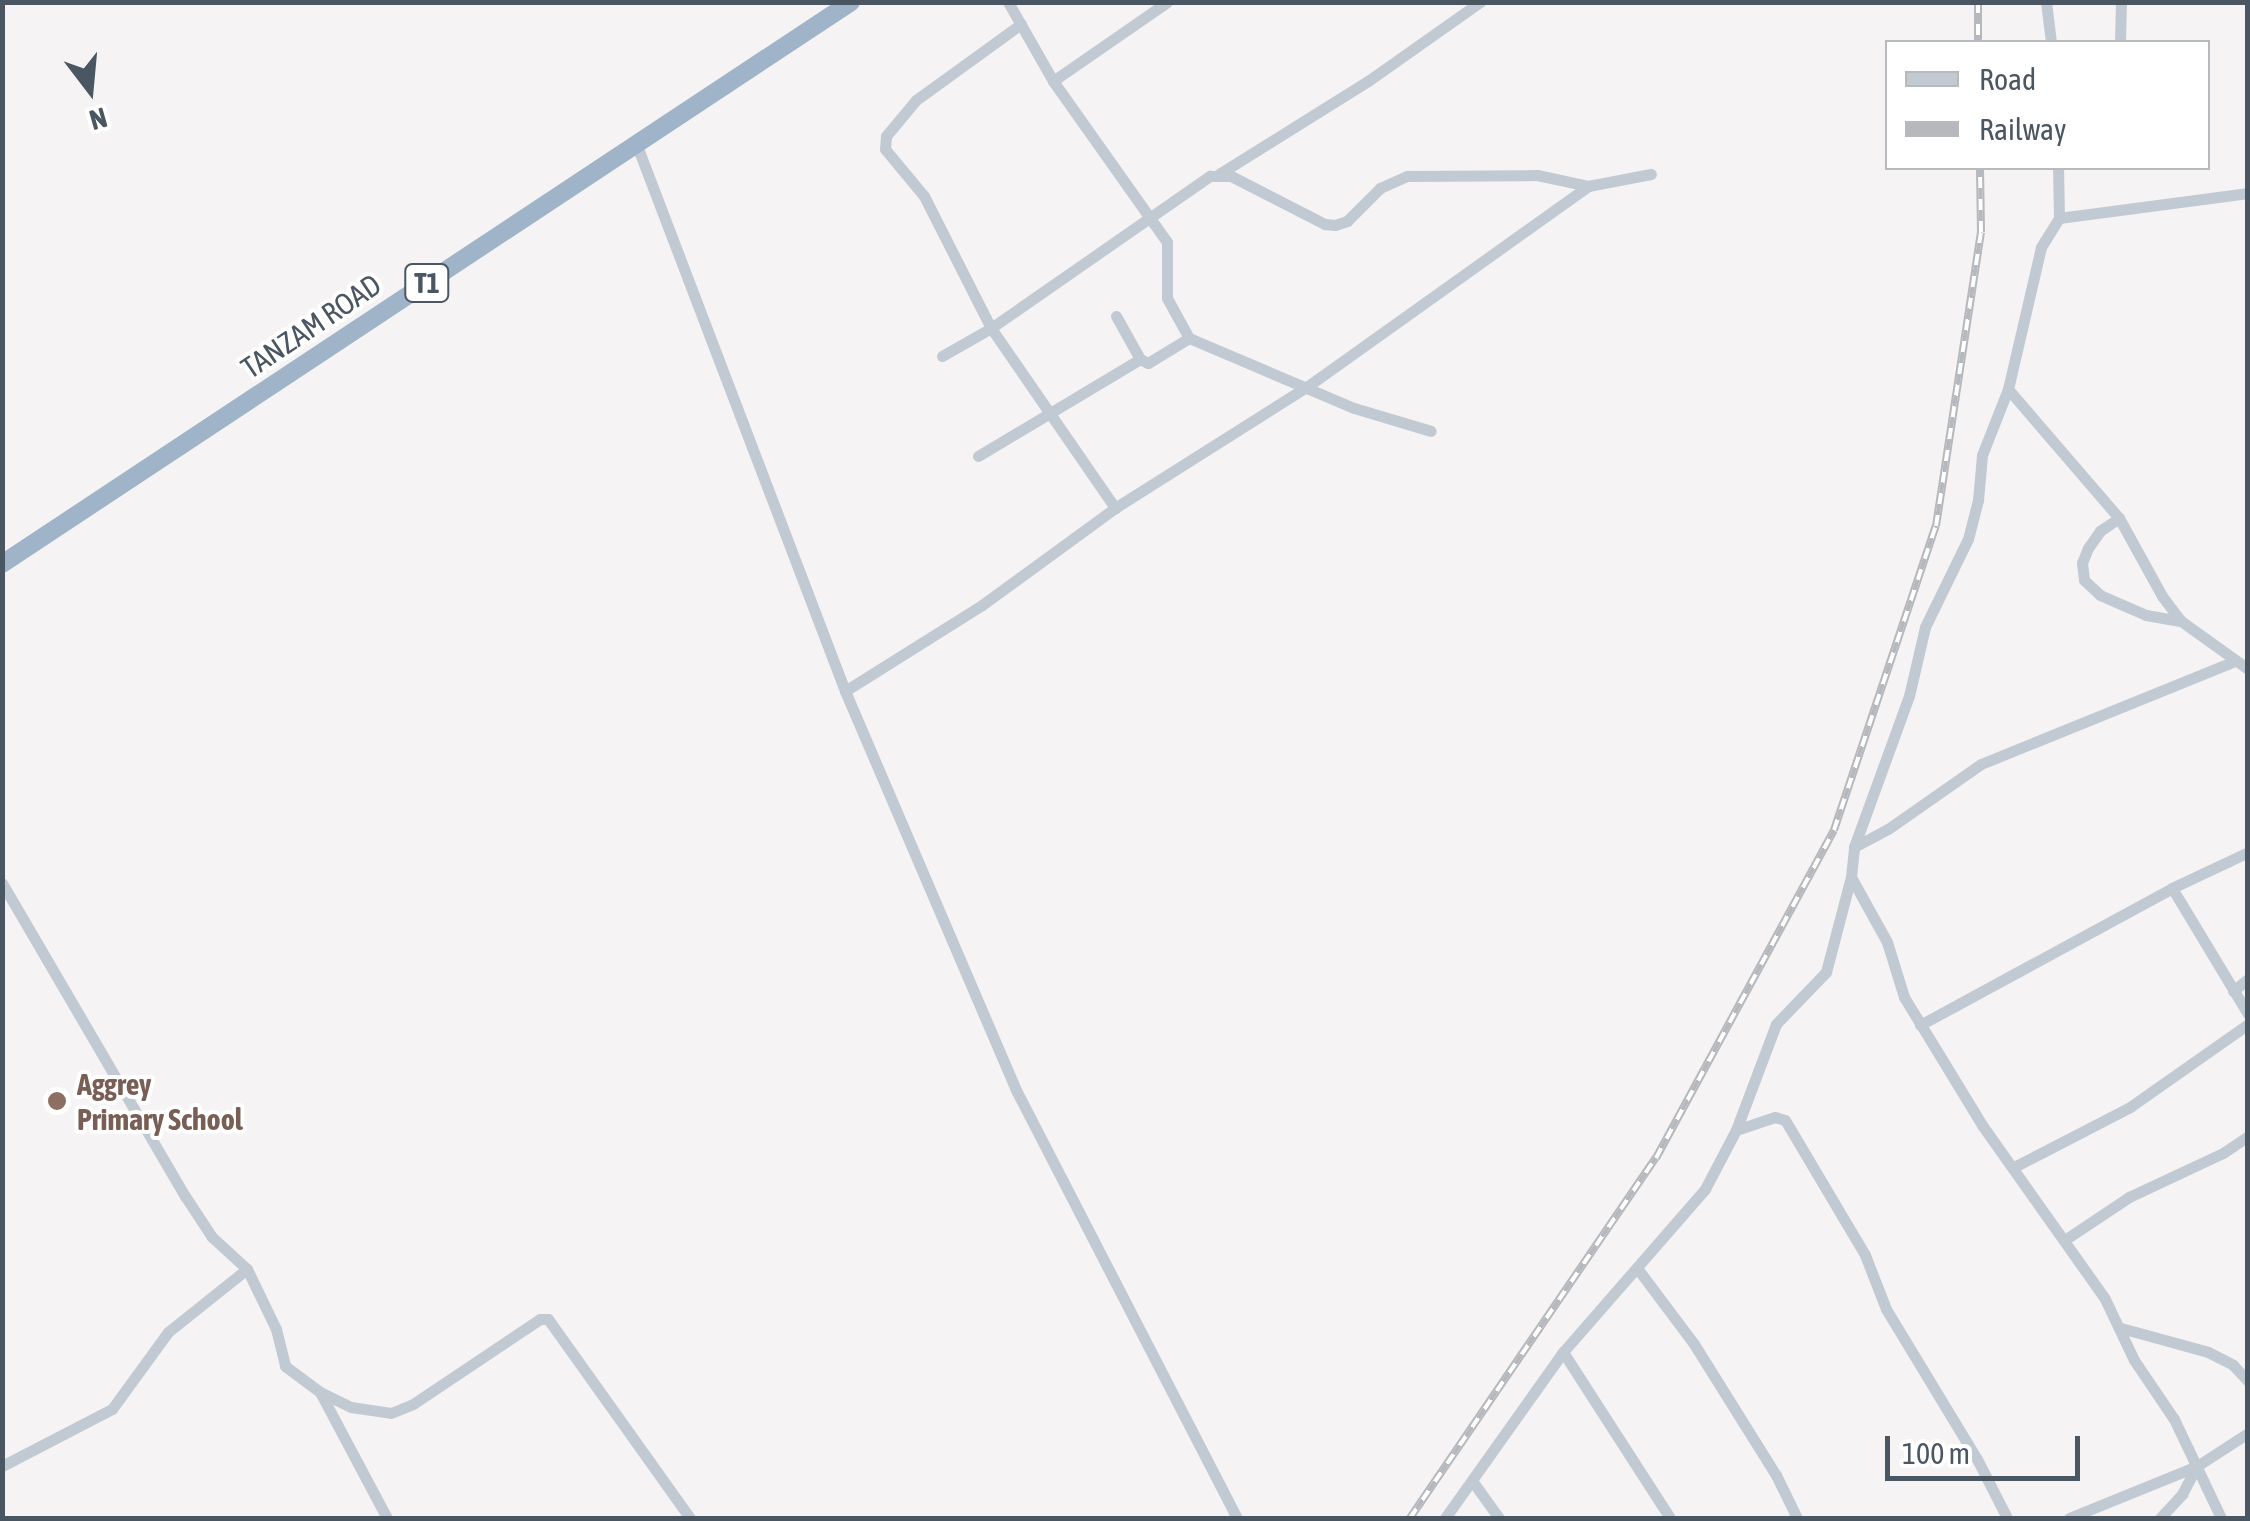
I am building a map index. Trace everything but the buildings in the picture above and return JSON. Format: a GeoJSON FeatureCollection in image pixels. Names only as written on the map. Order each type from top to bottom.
{"type":"FeatureCollection","features":[{"type":"Feature","properties":{"kind":"highway","name":"TANZAM ROAD"},"geometry":{"type":"LineString","coordinates":[[2,564],[852,2]]}},
{"type":"Feature","properties":{"kind":"street"},"geometry":{"type":"LineString","coordinates":[[1008,2],[1053,81],[1170,248],[1166,298],[1190,338],[1354,408],[1431,431]]}},
{"type":"Feature","properties":{"kind":"street"},"geometry":{"type":"LineString","coordinates":[[1053,81],[1167,2]]}},
{"type":"Feature","properties":{"kind":"street"},"geometry":{"type":"LineString","coordinates":[[942,356],[991,328],[1148,218],[1368,81],[1480,2]]}},
{"type":"Feature","properties":{"kind":"street"},"geometry":{"type":"LineString","coordinates":[[2046,2],[2051,40]]}},
{"type":"Feature","properties":{"kind":"street"},"geometry":{"type":"LineString","coordinates":[[2120,40],[2121,2]]}},
{"type":"Feature","properties":{"kind":"street"},"geometry":{"type":"LineString","coordinates":[[1020,24],[916,100],[886,136],[885,149],[924,196],[991,328],[1052,410],[1115,508]]}},
{"type":"Feature","properties":{"kind":"street"},"geometry":{"type":"LineString","coordinates":[[636,142],[846,691],[1016,1090],[1237,1518]]}},
{"type":"Feature","properties":{"kind":"street"},"geometry":{"type":"LineString","coordinates":[[1445,1518],[1563,1352],[1705,1189],[1736,1130],[1776,1024],[1826,972],[1851,877],[1854,847],[1909,696],[1926,627],[1968,539],[1978,500],[1982,454],[2008,390],[2041,247],[2059,218],[2058,170]]}},
{"type":"Feature","properties":{"kind":"street"},"geometry":{"type":"LineString","coordinates":[[1219,174],[1325,224],[1335,225],[1347,221],[1380,188],[1407,176],[1537,176],[1588,186],[1651,174]]}},
{"type":"Feature","properties":{"kind":"street"},"geometry":{"type":"LineString","coordinates":[[846,691],[982,605],[1115,508],[1308,386],[1588,186]]}},
{"type":"Feature","properties":{"kind":"street"},"geometry":{"type":"LineString","coordinates":[[2059,218],[2248,194]]}},
{"type":"Feature","properties":{"kind":"street"},"geometry":{"type":"LineString","coordinates":[[1116,316],[1115,323],[1140,359],[1153,362],[1190,338]]}},
{"type":"Feature","properties":{"kind":"street"},"geometry":{"type":"LineString","coordinates":[[978,456],[1140,359]]}},
{"type":"Feature","properties":{"kind":"street"},"geometry":{"type":"LineString","coordinates":[[2008,390],[2119,518],[2162,596],[2181,622],[2232,662],[2248,669]]}},
{"type":"Feature","properties":{"kind":"street"},"geometry":{"type":"LineString","coordinates":[[2119,518],[2100,530],[2088,548],[2082,563],[2084,580],[2100,594],[2146,615],[2181,622]]}},
{"type":"Feature","properties":{"kind":"street"},"geometry":{"type":"LineString","coordinates":[[1854,847],[1888,829],[1908,811],[1981,764],[2232,662]]}},
{"type":"Feature","properties":{"kind":"street"},"geometry":{"type":"LineString","coordinates":[[1920,1025],[2172,888],[2248,852]]}},
{"type":"Feature","properties":{"kind":"street"},"geometry":{"type":"LineString","coordinates":[[1851,877],[1880,928],[1898,984],[1920,1025],[2014,1168],[2066,1238],[2120,1328],[2134,1360],[2162,1394],[2221,1518]]}},
{"type":"Feature","properties":{"kind":"street"},"geometry":{"type":"LineString","coordinates":[[2,883],[185,1196],[212,1236],[248,1269],[276,1330],[285,1366],[320,1392],[352,1407],[390,1413],[413,1404],[532,1324],[548,1319],[690,1518]]}},
{"type":"Feature","properties":{"kind":"street"},"geometry":{"type":"LineString","coordinates":[[2172,888],[2248,1014]]}},
{"type":"Feature","properties":{"kind":"street"},"geometry":{"type":"LineString","coordinates":[[2233,992],[2248,979]]}},
{"type":"Feature","properties":{"kind":"street"},"geometry":{"type":"LineString","coordinates":[[2014,1168],[2130,1106],[2248,1024]]}},
{"type":"Feature","properties":{"kind":"street"},"geometry":{"type":"LineString","coordinates":[[1736,1130],[1775,1117],[1785,1120],[1865,1255],[1886,1309],[1977,1459],[2007,1518]]}},
{"type":"Feature","properties":{"kind":"street"},"geometry":{"type":"LineString","coordinates":[[2066,1238],[2129,1197],[2223,1154],[2248,1136]]}},
{"type":"Feature","properties":{"kind":"street"},"geometry":{"type":"LineString","coordinates":[[1637,1268],[1694,1344],[1776,1475],[1797,1518]]}},
{"type":"Feature","properties":{"kind":"street"},"geometry":{"type":"LineString","coordinates":[[2,1466],[112,1409],[168,1332],[248,1269]]}},
{"type":"Feature","properties":{"kind":"street"},"geometry":{"type":"LineString","coordinates":[[2120,1328],[2208,1352],[2233,1365],[2248,1381]]}},
{"type":"Feature","properties":{"kind":"street"},"geometry":{"type":"LineString","coordinates":[[1563,1352],[1670,1518]]}},
{"type":"Feature","properties":{"kind":"street"},"geometry":{"type":"LineString","coordinates":[[320,1392],[386,1518]]}},
{"type":"Feature","properties":{"kind":"street"},"geometry":{"type":"LineString","coordinates":[[2069,1518],[2198,1466],[2248,1432]]}},
{"type":"Feature","properties":{"kind":"street"},"geometry":{"type":"LineString","coordinates":[[2160,1518],[2182,1494],[2198,1466]]}},
{"type":"Feature","properties":{"kind":"street"},"geometry":{"type":"LineString","coordinates":[[1473,1482],[1500,1518]]}},
{"type":"Feature","properties":{"kind":"railway"},"geometry":{"type":"LineString","coordinates":[[1978,2],[1978,40]]}},
{"type":"Feature","properties":{"kind":"railway"},"geometry":{"type":"LineString","coordinates":[[1410,1518],[1656,1158],[1834,830],[1936,526],[1981,232],[1980,170]]}},
{"type":"Feature","properties":{"kind":"place","name":"Aggrey Primary School"},"geometry":{"type":"Point","coordinates":[57,1101]}}]}
